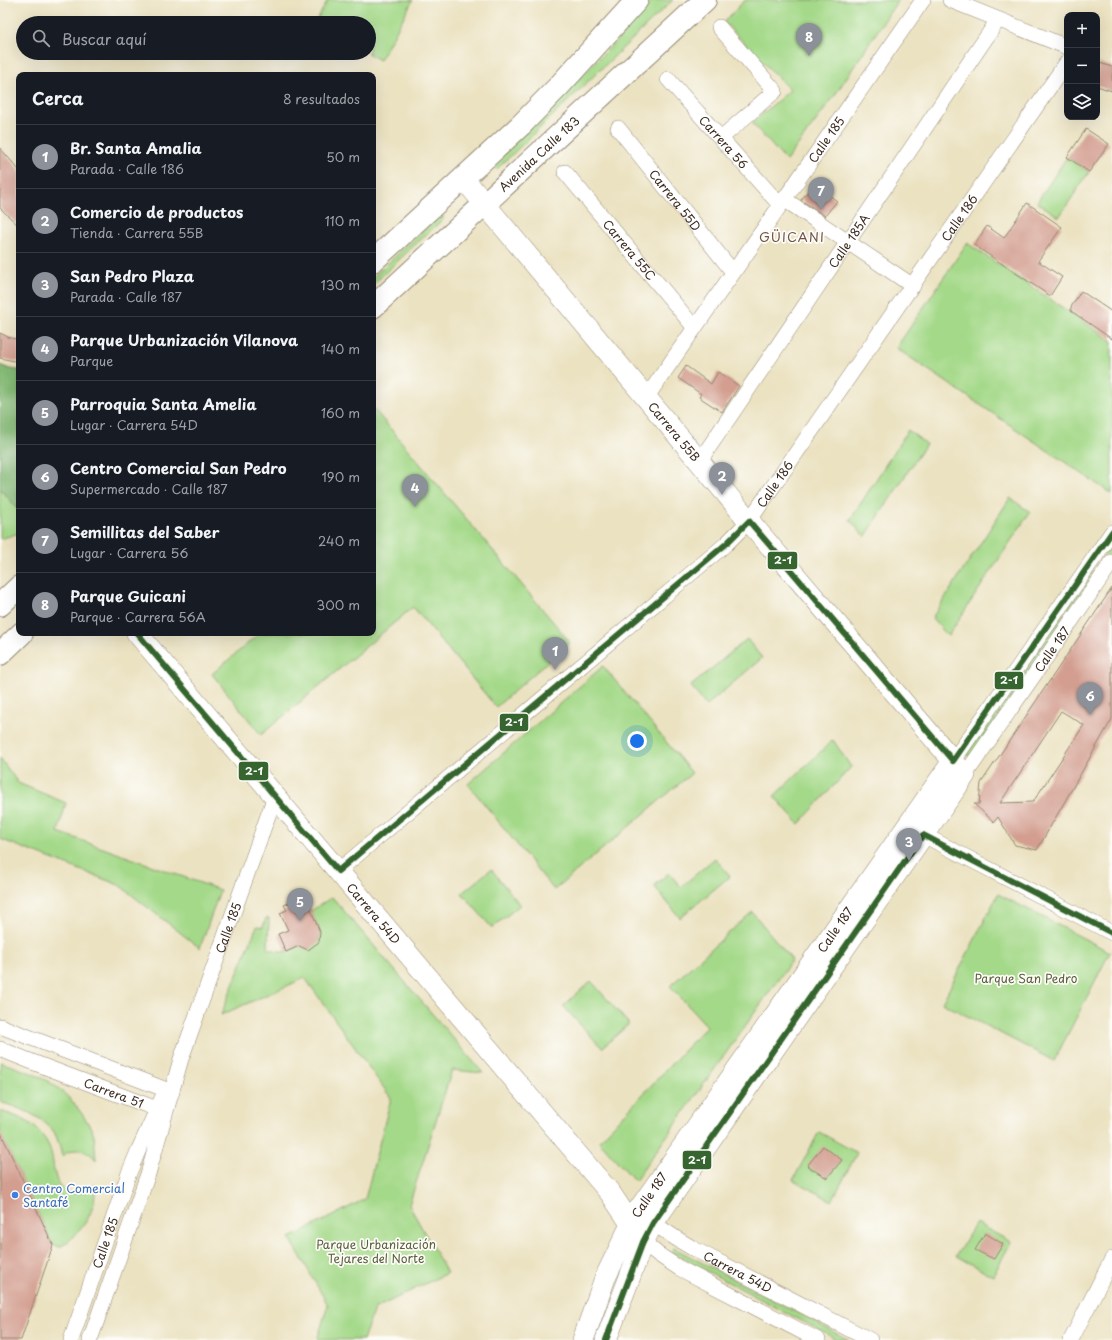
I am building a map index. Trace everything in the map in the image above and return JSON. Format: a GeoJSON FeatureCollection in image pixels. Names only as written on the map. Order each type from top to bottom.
{"type":"FeatureCollection","features":[{"type":"Feature","properties":{"kind":"main road"},"geometry":{"type":"LineString","coordinates":[[376,258],[539,107],[637,0]]}},
{"type":"Feature","properties":{"kind":"main road","name":"Avenida Calle 183"},"geometry":{"type":"LineString","coordinates":[[376,304],[703,2]]}},
{"type":"Feature","properties":{"kind":"main road"},"geometry":{"type":"LineString","coordinates":[[0,605],[16,590]]}},
{"type":"Feature","properties":{"kind":"main road"},"geometry":{"type":"LineString","coordinates":[[0,654],[19,636]]}},
{"type":"Feature","properties":{"kind":"street","name":"Calle 185"},"geometry":{"type":"LineString","coordinates":[[646,398],[923,0]]}},
{"type":"Feature","properties":{"kind":"street"},"geometry":{"type":"LineString","coordinates":[[950,0],[1064,46]]}},
{"type":"Feature","properties":{"kind":"street","name":"Calle 185A"},"geometry":{"type":"LineString","coordinates":[[699,462],[849,243],[998,20]]}},
{"type":"Feature","properties":{"kind":"street"},"geometry":{"type":"LineString","coordinates":[[719,27],[775,91],[721,138]]}},
{"type":"Feature","properties":{"kind":"street","name":"Calle 186"},"geometry":{"type":"LineString","coordinates":[[338,871],[726,544],[749,522],[1064,66]]}},
{"type":"Feature","properties":{"kind":"street","name":"Carrera 56"},"geometry":{"type":"LineString","coordinates":[[668,79],[721,138],[782,202],[849,243],[913,286]]}},
{"type":"Feature","properties":{"kind":"street","name":"Carrera 55D"},"geometry":{"type":"LineString","coordinates":[[618,128],[733,272]]}},
{"type":"Feature","properties":{"kind":"street","name":"Carrera 55C"},"geometry":{"type":"LineString","coordinates":[[565,172],[694,327]]}},
{"type":"Feature","properties":{"kind":"street","name":"Carrera 55B"},"geometry":{"type":"LineString","coordinates":[[463,178],[749,522],[959,768]]}},
{"type":"Feature","properties":{"kind":"street","name":"Calle 187"},"geometry":{"type":"LineString","coordinates":[[959,768],[1112,532]]}},
{"type":"Feature","properties":{"kind":"street","name":"Calle 187"},"geometry":{"type":"LineString","coordinates":[[583,1340],[605,1278],[640,1220],[959,768],[1112,562]]}},
{"type":"Feature","properties":{"kind":"street","name":"Carrera 54D"},"geometry":{"type":"LineString","coordinates":[[140,636],[611,1194],[640,1220],[870,1340]]}},
{"type":"Feature","properties":{"kind":"street","name":"Calle 185"},"geometry":{"type":"LineString","coordinates":[[71,1340],[129,1174],[161,1110],[181,1059],[275,796]]}},
{"type":"Feature","properties":{"kind":"street"},"geometry":{"type":"LineString","coordinates":[[915,831],[1112,933]]}},
{"type":"Feature","properties":{"kind":"street","name":"Carrera 51"},"geometry":{"type":"LineString","coordinates":[[0,1026],[169,1091]]}},
{"type":"Feature","properties":{"kind":"street","name":"Carrera 51"},"geometry":{"type":"LineString","coordinates":[[0,1049],[62,1074],[161,1110]]}},
{"type":"Feature","properties":{"kind":"street"},"geometry":{"type":"LineString","coordinates":[[62,1074],[68,1069],[73,1055]]}},
{"type":"Feature","properties":{"kind":"street","name":"Calle 185"},"geometry":{"type":"LineString","coordinates":[[90,1340],[148,1174],[161,1110]]}},
{"type":"Feature","properties":{"kind":"street","name":"Calle 187"},"geometry":{"type":"LineString","coordinates":[[606,1340],[643,1242],[640,1220]]}},
{"type":"Feature","properties":{"kind":"street","name":"Carrera 54D"},"geometry":{"type":"LineString","coordinates":[[643,1242],[659,1255],[680,1268],[818,1340]]}},
{"type":"Feature","properties":{"kind":"street"},"geometry":{"type":"LineString","coordinates":[[1071,1340],[1112,1259]]}},
{"type":"Feature","properties":{"kind":"green space"},"geometry":{"type":"Polygon","coordinates":[[[328,0],[413,0],[380,60],[376,58],[376,16],[319,16],[328,0]]]}},
{"type":"Feature","properties":{"kind":"green space"},"geometry":{"type":"Polygon","coordinates":[[[653,0],[673,0],[497,169],[493,165],[620,37],[653,0]]]}},
{"type":"Feature","properties":{"kind":"green space"},"geometry":{"type":"Polygon","coordinates":[[[745,0],[898,0],[833,98],[786,161],[752,123],[790,90],[724,22],[745,0]]]}},
{"type":"Feature","properties":{"kind":"green space"},"geometry":{"type":"Polygon","coordinates":[[[1067,157],[1089,172],[1059,217],[1037,202],[1067,157]]]}},
{"type":"Feature","properties":{"kind":"green space"},"geometry":{"type":"Polygon","coordinates":[[[441,214],[444,218],[376,281],[376,274],[441,214]]]}},
{"type":"Feature","properties":{"kind":"green space"},"geometry":{"type":"Polygon","coordinates":[[[967,243],[1112,341],[1112,494],[896,348],[967,243]]]}},
{"type":"Feature","properties":{"kind":"green space"},"geometry":{"type":"Polygon","coordinates":[[[0,365],[16,370],[16,507],[0,489],[0,365]]]}},
{"type":"Feature","properties":{"kind":"green space"},"geometry":{"type":"Polygon","coordinates":[[[376,412],[570,642],[496,707],[413,607],[261,735],[212,674],[256,636],[376,636],[376,412]]]}},
{"type":"Feature","properties":{"kind":"green space"},"geometry":{"type":"Polygon","coordinates":[[[908,430],[926,444],[865,537],[850,520],[908,430]]]}},
{"type":"Feature","properties":{"kind":"green space"},"geometry":{"type":"Polygon","coordinates":[[[0,489],[16,507],[16,534],[0,539],[0,489]]]}},
{"type":"Feature","properties":{"kind":"green space"},"geometry":{"type":"Polygon","coordinates":[[[1010,498],[1030,512],[948,636],[932,618],[1010,498]]]}},
{"type":"Feature","properties":{"kind":"green space"},"geometry":{"type":"Polygon","coordinates":[[[1112,544],[1112,552],[972,755],[969,756],[967,754],[968,751],[1112,544]]]}},
{"type":"Feature","properties":{"kind":"green space"},"geometry":{"type":"Polygon","coordinates":[[[747,639],[762,658],[706,706],[691,686],[747,639]]]}},
{"type":"Feature","properties":{"kind":"green space"},"geometry":{"type":"Polygon","coordinates":[[[603,666],[692,773],[554,890],[468,784],[603,666]]]}},
{"type":"Feature","properties":{"kind":"green space"},"geometry":{"type":"Polygon","coordinates":[[[833,740],[851,767],[799,824],[774,796],[833,740]]]}},
{"type":"Feature","properties":{"kind":"green space"},"geometry":{"type":"Polygon","coordinates":[[[0,758],[18,783],[66,803],[58,832],[220,890],[200,948],[119,885],[0,839],[0,758]]]}},
{"type":"Feature","properties":{"kind":"green space"},"geometry":{"type":"Polygon","coordinates":[[[715,858],[730,876],[680,918],[654,886],[669,873],[681,887],[715,858]]]}},
{"type":"Feature","properties":{"kind":"green space"},"geometry":{"type":"Polygon","coordinates":[[[491,869],[520,905],[492,928],[462,893],[491,869]]]}},
{"type":"Feature","properties":{"kind":"green space","name":"Parque San Pedro"},"geometry":{"type":"Polygon","coordinates":[[[998,894],[1110,952],[1054,1061],[942,1003],[998,894]]]}},
{"type":"Feature","properties":{"kind":"green space","name":"Parque Urbanización Tejares del Norte"},"geometry":{"type":"Polygon","coordinates":[[[332,897],[483,1073],[452,1070],[409,1205],[447,1273],[374,1309],[363,1340],[317,1340],[328,1305],[290,1238],[365,1199],[391,1098],[305,978],[221,1015],[257,926],[263,927],[266,918],[269,918],[268,949],[286,952],[299,946],[319,942],[320,932],[311,911],[332,897]]]}},
{"type":"Feature","properties":{"kind":"green space"},"geometry":{"type":"Polygon","coordinates":[[[752,912],[792,960],[635,1181],[599,1141],[707,1026],[670,986],[752,912]]]}},
{"type":"Feature","properties":{"kind":"green space"},"geometry":{"type":"Polygon","coordinates":[[[591,981],[629,1024],[602,1048],[563,1006],[591,981]]]}},
{"type":"Feature","properties":{"kind":"green space"},"geometry":{"type":"Polygon","coordinates":[[[0,1062],[36,1075],[46,1080],[65,1094],[82,1114],[92,1130],[96,1160],[88,1153],[80,1150],[71,1151],[62,1156],[54,1132],[49,1126],[29,1113],[0,1102],[0,1062]]]}},
{"type":"Feature","properties":{"kind":"green space"},"geometry":{"type":"Polygon","coordinates":[[[0,1111],[18,1117],[38,1130],[49,1146],[54,1172],[59,1185],[63,1189],[68,1192],[80,1193],[96,1184],[94,1203],[88,1218],[76,1235],[60,1247],[53,1245],[6,1145],[0,1143],[0,1111]]]}},
{"type":"Feature","properties":{"kind":"green space"},"geometry":{"type":"Polygon","coordinates":[[[819,1132],[857,1153],[832,1201],[793,1180],[819,1132]]]}},
{"type":"Feature","properties":{"kind":"green space"},"geometry":{"type":"Polygon","coordinates":[[[976,1223],[1011,1242],[993,1276],[956,1256],[976,1223]]]}},
{"type":"Feature","properties":{"kind":"green space"},"geometry":{"type":"Polygon","coordinates":[[[674,1248],[849,1340],[838,1340],[671,1252],[674,1248]]]}},
{"type":"Feature","properties":{"kind":"building"},"geometry":{"type":"Polygon","coordinates":[[[1100,63],[1112,67],[1112,91],[1100,87],[1100,63]]]}},
{"type":"Feature","properties":{"kind":"building"},"geometry":{"type":"Polygon","coordinates":[[[1086,129],[1109,144],[1089,172],[1067,157],[1086,129]]]}},
{"type":"Feature","properties":{"kind":"building"},"geometry":{"type":"Polygon","coordinates":[[[0,148],[16,167],[16,223],[0,208],[0,148]]]}},
{"type":"Feature","properties":{"kind":"building"},"geometry":{"type":"Polygon","coordinates":[[[814,183],[837,201],[825,216],[801,200],[814,183]]]}},
{"type":"Feature","properties":{"kind":"building"},"geometry":{"type":"Polygon","coordinates":[[[1027,203],[1062,227],[1038,261],[1062,277],[1050,296],[974,245],[987,226],[1004,238],[1027,203]]]}},
{"type":"Feature","properties":{"kind":"building"},"geometry":{"type":"Polygon","coordinates":[[[1081,291],[1112,312],[1112,339],[1071,311],[1071,307],[1081,291]]]}},
{"type":"Feature","properties":{"kind":"building"},"geometry":{"type":"Polygon","coordinates":[[[0,333],[16,339],[16,361],[0,358],[0,333]]]}},
{"type":"Feature","properties":{"kind":"building"},"geometry":{"type":"Polygon","coordinates":[[[686,366],[711,384],[718,372],[739,386],[722,412],[699,397],[701,394],[678,378],[686,366]]]}},
{"type":"Feature","properties":{"kind":"building"},"geometry":{"type":"Polygon","coordinates":[[[1112,588],[1112,719],[1037,850],[1015,845],[998,817],[994,822],[974,804],[979,804],[981,783],[1112,588]],[[1061,711],[1000,803],[1033,802],[1084,725],[1061,711]]]}},
{"type":"Feature","properties":{"kind":"building"},"geometry":{"type":"Polygon","coordinates":[[[300,898],[302,902],[307,900],[320,932],[319,942],[308,950],[299,946],[286,952],[278,934],[288,930],[280,913],[287,910],[284,905],[300,898]]]}},
{"type":"Feature","properties":{"kind":"building","name":"Centro Comercial Santafé"},"geometry":{"type":"Polygon","coordinates":[[[0,1131],[53,1245],[21,1340],[0,1340],[0,1131]]]}},
{"type":"Feature","properties":{"kind":"building"},"geometry":{"type":"Polygon","coordinates":[[[823,1146],[842,1160],[827,1178],[807,1166],[823,1146]]]}},
{"type":"Feature","properties":{"kind":"building"},"geometry":{"type":"Polygon","coordinates":[[[985,1233],[1003,1244],[994,1259],[975,1250],[985,1233]]]}},
{"type":"Feature","properties":{"kind":"transit line","name":"2-1"},"geometry":{"type":"LineString","coordinates":[[140,636],[338,871],[726,544],[749,521],[953,761],[1112,532]]}},
{"type":"Feature","properties":{"kind":"transit line","name":"2-1"},"geometry":{"type":"LineString","coordinates":[[606,1340],[643,1242],[653,1223],[923,835],[1112,933]]}},
{"type":"Feature","properties":{"kind":"place","name":"Parque Guicani"},"geometry":{"type":"Point","coordinates":[809,56]}},
{"type":"Feature","properties":{"kind":"place","name":"Semillitas del Saber"},"geometry":{"type":"Point","coordinates":[821,210]}},
{"type":"Feature","properties":{"kind":"place","name":"Comercio de productos"},"geometry":{"type":"Point","coordinates":[722,495]}},
{"type":"Feature","properties":{"kind":"place","name":"Parque Urbanización Vilanova"},"geometry":{"type":"Point","coordinates":[415,507]}},
{"type":"Feature","properties":{"kind":"place","name":"Br. Santa Amalia"},"geometry":{"type":"Point","coordinates":[555,670]}},
{"type":"Feature","properties":{"kind":"place","name":"Centro Comercial San Pedro"},"geometry":{"type":"Point","coordinates":[1090,715]}},
{"type":"Feature","properties":{"kind":"place","name":"San Pedro Plaza"},"geometry":{"type":"Point","coordinates":[909,861]}},
{"type":"Feature","properties":{"kind":"place","name":"Parroquia Santa Amelia"},"geometry":{"type":"Point","coordinates":[300,921]}},
{"type":"Feature","properties":{"kind":"place","name":"Centro Comercial Santafé"},"geometry":{"type":"Point","coordinates":[15,1195]}},
{"type":"Feature","properties":{"kind":"district","name":"GÜICANI"},"geometry":{"type":"Point","coordinates":[792,236]}}]}
